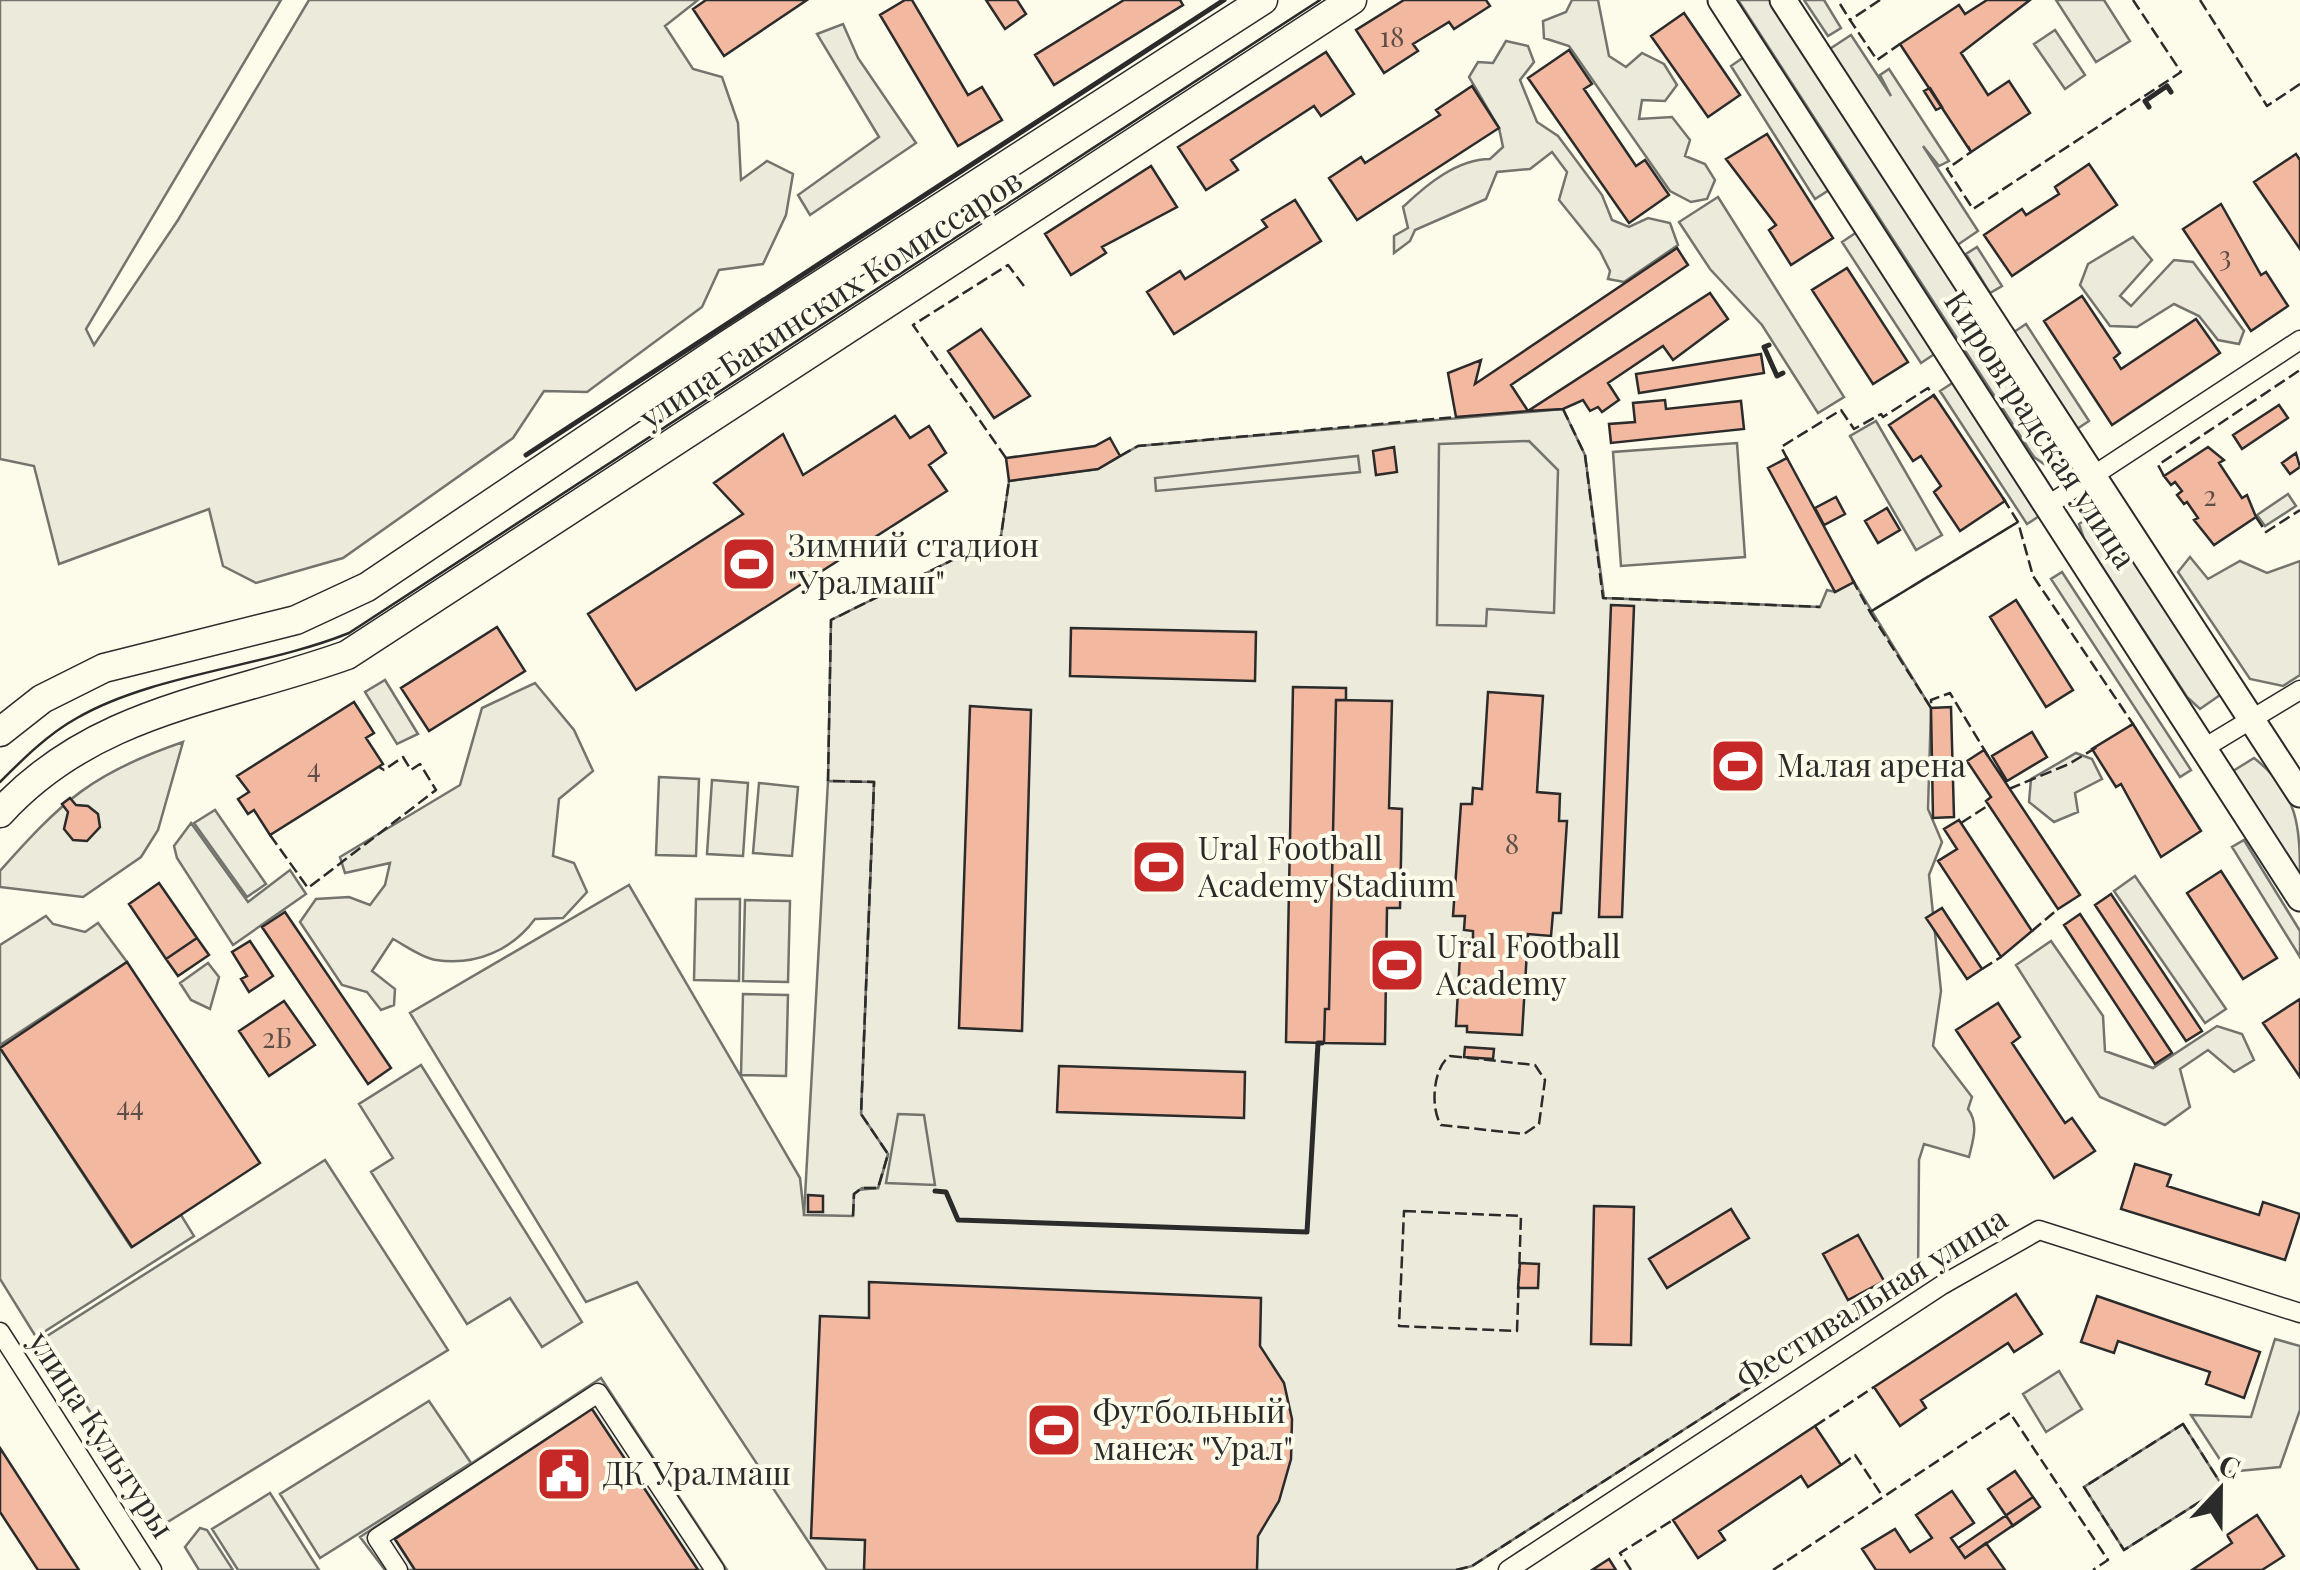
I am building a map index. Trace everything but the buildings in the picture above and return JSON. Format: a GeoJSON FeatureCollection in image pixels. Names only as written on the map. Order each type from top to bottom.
{"type":"FeatureCollection","features":[{"type":"Feature","properties":{"kind":"main road","name":"улица Бакинских Комиссаров"},"geometry":{"type":"LineString","coordinates":[[0,732],[42,699],[104,668],[296,620],[367,587],[726,345],[1262,0]]}},
{"type":"Feature","properties":{"kind":"main road","name":"улица Бакинских Комиссаров"},"geometry":{"type":"LineString","coordinates":[[0,813],[33,776],[100,736],[171,708],[347,655],[1352,0]]}},
{"type":"Feature","properties":{"kind":"main road","name":"Кировградская улица"},"geometry":{"type":"LineString","coordinates":[[1722,0],[2050,504],[2300,898]]}},
{"type":"Feature","properties":{"kind":"main road","name":"Кировградская улица"},"geometry":{"type":"LineString","coordinates":[[1783,0],[2300,794]]}},
{"type":"Feature","properties":{"kind":"street"},"geometry":{"type":"LineString","coordinates":[[2050,504],[2300,340]]}},
{"type":"Feature","properties":{"kind":"street"},"geometry":{"type":"LineString","coordinates":[[2204,748],[2300,690]]}},
{"type":"Feature","properties":{"kind":"street","name":"Фестивальная улица"},"geometry":{"type":"LineString","coordinates":[[1508,1570],[1942,1285],[2039,1230],[2300,1313]]}},
{"type":"Feature","properties":{"kind":"street","name":"улица Культуры"},"geometry":{"type":"LineString","coordinates":[[0,1332],[152,1570]]}},
{"type":"Feature","properties":{"kind":"street"},"geometry":{"type":"LineString","coordinates":[[398,1570],[377,1538],[598,1393],[714,1570]]}},
{"type":"Feature","properties":{"kind":"shaded area"},"geometry":{"type":"Polygon","coordinates":[[[0,0],[281,0],[86,329],[94,345],[178,220],[309,0],[698,0],[665,26],[693,69],[722,77],[738,123],[741,180],[767,161],[793,174],[786,215],[763,264],[719,270],[702,307],[587,392],[544,391],[513,438],[343,558],[256,583],[223,566],[209,509],[59,564],[34,466],[0,459],[0,0]]]}},
{"type":"Feature","properties":{"kind":"shaded area"},"geometry":{"type":"Polygon","coordinates":[[[1572,0],[1598,0],[1609,56],[1626,67],[1642,53],[1664,64],[1677,85],[1665,101],[1642,100],[1639,119],[1672,117],[1690,140],[1685,156],[1705,164],[1715,180],[1707,199],[1691,202],[1670,191],[1569,46],[1544,38],[1543,21],[1566,12],[1572,0]]]}},
{"type":"Feature","properties":{"kind":"shaded area"},"geometry":{"type":"Polygon","coordinates":[[[1738,0],[1776,0],[2064,452],[2044,464],[2034,457],[1738,0]]]}},
{"type":"Feature","properties":{"kind":"shaded area"},"geometry":{"type":"Polygon","coordinates":[[[1804,0],[1824,0],[1841,28],[1828,36],[1804,0]]]}},
{"type":"Feature","properties":{"kind":"shaded area"},"geometry":{"type":"Polygon","coordinates":[[[2056,0],[2104,0],[2130,41],[2096,62],[2056,0]]]}},
{"type":"Feature","properties":{"kind":"shaded area"},"geometry":{"type":"Polygon","coordinates":[[[843,24],[858,58],[916,143],[810,215],[798,195],[879,137],[817,34],[843,24]]]}},
{"type":"Feature","properties":{"kind":"shaded area"},"geometry":{"type":"Polygon","coordinates":[[[2055,30],[2085,75],[2065,89],[2034,44],[2055,30]]]}},
{"type":"Feature","properties":{"kind":"shaded area"},"geometry":{"type":"Polygon","coordinates":[[[1851,35],[1891,96],[1880,75],[1889,69],[1949,161],[1939,166],[1923,146],[1978,231],[1947,252],[1819,56],[1851,35]]]}},
{"type":"Feature","properties":{"kind":"shaded area"},"geometry":{"type":"Polygon","coordinates":[[[1506,41],[1528,46],[1534,62],[1520,80],[1537,122],[1558,136],[1602,195],[1612,220],[1629,227],[1648,218],[1670,223],[1678,245],[1624,282],[1608,279],[1610,271],[1600,251],[1559,200],[1567,172],[1552,152],[1530,169],[1497,172],[1486,199],[1415,230],[1410,241],[1394,253],[1394,236],[1408,228],[1403,207],[1443,175],[1466,163],[1490,159],[1503,147],[1499,128],[1469,77],[1478,62],[1493,63],[1506,41]]]}},
{"type":"Feature","properties":{"kind":"shaded area"},"geometry":{"type":"Polygon","coordinates":[[[1744,57],[1829,190],[1815,199],[1731,66],[1744,57]]]}},
{"type":"Feature","properties":{"kind":"shaded area"},"geometry":{"type":"Polygon","coordinates":[[[1718,197],[1844,397],[1818,413],[1762,325],[1710,269],[1679,222],[1718,197]]]}},
{"type":"Feature","properties":{"kind":"shaded area"},"geometry":{"type":"Polygon","coordinates":[[[1857,232],[1936,353],[1921,363],[1842,242],[1857,232]]]}},
{"type":"Feature","properties":{"kind":"shaded area"},"geometry":{"type":"Polygon","coordinates":[[[2133,237],[2152,260],[2120,296],[2131,306],[2174,260],[2193,262],[2244,331],[2239,344],[2218,340],[2199,316],[2174,304],[2137,327],[2110,326],[2080,285],[2088,264],[2133,237]]]}},
{"type":"Feature","properties":{"kind":"shaded area"},"geometry":{"type":"Polygon","coordinates":[[[1977,247],[2002,286],[1990,293],[1966,254],[1977,247]]]}},
{"type":"Feature","properties":{"kind":"shaded area"},"geometry":{"type":"Polygon","coordinates":[[[2026,324],[2089,421],[2074,431],[2011,334],[2026,324]]]}},
{"type":"Feature","properties":{"kind":"shaded area"},"geometry":{"type":"Polygon","coordinates":[[[1954,382],[2041,515],[2027,524],[1940,391],[1954,382]]]}},
{"type":"Feature","properties":{"kind":"shaded area","name":"Ural Football Academy"},"geometry":{"type":"Polygon","coordinates":[[[1563,409],[1585,455],[1604,598],[1820,607],[1827,590],[1835,592],[1854,582],[1931,708],[1928,809],[1942,842],[1929,875],[1941,991],[1933,1046],[1972,1097],[1968,1109],[1974,1132],[1969,1157],[1924,1144],[1919,1160],[1918,1279],[1472,1566],[1456,1570],[827,1570],[637,1282],[586,1302],[410,1013],[629,885],[800,1178],[804,1214],[857,1190],[878,1188],[888,1155],[861,1114],[874,783],[828,781],[831,620],[1001,536],[1009,481],[1098,469],[1138,446],[1563,409]]]}},
{"type":"Feature","properties":{"kind":"shaded area"},"geometry":{"type":"Polygon","coordinates":[[[1876,421],[1942,535],[1916,550],[1850,436],[1876,421]]]}},
{"type":"Feature","properties":{"kind":"shaded area"},"geometry":{"type":"Polygon","coordinates":[[[1529,441],[1558,470],[1554,613],[1487,609],[1486,626],[1437,625],[1439,444],[1529,441]]]}},
{"type":"Feature","properties":{"kind":"shaded area"},"geometry":{"type":"Polygon","coordinates":[[[1737,443],[1745,557],[1621,566],[1613,452],[1737,443]]]}},
{"type":"Feature","properties":{"kind":"shaded area"},"geometry":{"type":"Polygon","coordinates":[[[1358,456],[1360,472],[1156,491],[1155,478],[1358,456]]]}},
{"type":"Feature","properties":{"kind":"shaded area"},"geometry":{"type":"Polygon","coordinates":[[[2288,494],[2296,506],[2265,526],[2257,515],[2288,494]]]}},
{"type":"Feature","properties":{"kind":"shaded area"},"geometry":{"type":"Polygon","coordinates":[[[2099,511],[2113,522],[2213,678],[2220,695],[2200,709],[2187,697],[2084,539],[2079,524],[2099,511]]]}},
{"type":"Feature","properties":{"kind":"shaded area"},"geometry":{"type":"Polygon","coordinates":[[[2190,557],[2208,579],[2240,561],[2267,573],[2300,561],[2300,675],[2283,686],[2250,679],[2178,572],[2190,557]]]}},
{"type":"Feature","properties":{"kind":"shaded area"},"geometry":{"type":"Polygon","coordinates":[[[2062,572],[2191,770],[2180,777],[2051,579],[2062,572]]]}},
{"type":"Feature","properties":{"kind":"shaded area"},"geometry":{"type":"Polygon","coordinates":[[[385,680],[418,734],[397,744],[365,692],[385,680]]]}},
{"type":"Feature","properties":{"kind":"shaded area"},"geometry":{"type":"Polygon","coordinates":[[[535,683],[574,730],[593,771],[559,799],[553,856],[574,863],[587,892],[563,918],[535,919],[504,947],[479,958],[436,960],[393,939],[372,971],[395,989],[394,1005],[381,1010],[367,992],[342,985],[300,922],[316,899],[349,897],[370,905],[385,885],[390,863],[345,873],[340,857],[460,785],[482,708],[535,683]]]}},
{"type":"Feature","properties":{"kind":"shaded area"},"geometry":{"type":"Polygon","coordinates":[[[183,742],[158,830],[141,857],[83,897],[0,887],[0,871],[81,792],[125,765],[183,742]]]}},
{"type":"Feature","properties":{"kind":"shaded area"},"geometry":{"type":"Polygon","coordinates":[[[2076,753],[2092,759],[2102,779],[2075,793],[2078,812],[2054,822],[2029,802],[2031,779],[2076,753]]]}},
{"type":"Feature","properties":{"kind":"shaded area"},"geometry":{"type":"Polygon","coordinates":[[[2254,758],[2280,785],[2294,813],[2300,880],[2237,784],[2233,771],[2254,758]]]}},
{"type":"Feature","properties":{"kind":"shaded area"},"geometry":{"type":"Polygon","coordinates":[[[659,777],[699,779],[696,856],[656,855],[659,777]]]}},
{"type":"Feature","properties":{"kind":"shaded area"},"geometry":{"type":"Polygon","coordinates":[[[712,780],[748,783],[743,856],[707,854],[712,780]]]}},
{"type":"Feature","properties":{"kind":"shaded area"},"geometry":{"type":"Polygon","coordinates":[[[828,781],[874,782],[861,1114],[888,1154],[878,1188],[862,1188],[854,1194],[853,1216],[804,1215],[828,781]]]}},
{"type":"Feature","properties":{"kind":"shaded area"},"geometry":{"type":"Polygon","coordinates":[[[759,783],[798,787],[792,856],[753,853],[759,783]]]}},
{"type":"Feature","properties":{"kind":"shaded area"},"geometry":{"type":"Polygon","coordinates":[[[215,810],[266,884],[247,897],[194,823],[215,810]]]}},
{"type":"Feature","properties":{"kind":"shaded area"},"geometry":{"type":"Polygon","coordinates":[[[191,823],[248,902],[290,870],[306,894],[233,945],[177,858],[174,846],[191,823]]]}},
{"type":"Feature","properties":{"kind":"shaded area"},"geometry":{"type":"Polygon","coordinates":[[[2244,840],[2300,931],[2300,957],[2232,847],[2244,840]]]}},
{"type":"Feature","properties":{"kind":"shaded area"},"geometry":{"type":"Polygon","coordinates":[[[2135,876],[2226,1009],[2205,1023],[2114,891],[2135,876]]]}},
{"type":"Feature","properties":{"kind":"shaded area"},"geometry":{"type":"Polygon","coordinates":[[[696,899],[740,899],[739,981],[694,980],[696,899]]]}},
{"type":"Feature","properties":{"kind":"shaded area"},"geometry":{"type":"Polygon","coordinates":[[[745,900],[790,901],[788,982],[743,981],[745,900]]]}},
{"type":"Feature","properties":{"kind":"shaded area"},"geometry":{"type":"Polygon","coordinates":[[[46,916],[53,924],[85,932],[98,923],[127,962],[0,1045],[0,945],[46,916]]]}},
{"type":"Feature","properties":{"kind":"shaded area"},"geometry":{"type":"Polygon","coordinates":[[[2051,941],[2103,1016],[2105,1051],[2153,1068],[2217,1026],[2242,1034],[2254,1060],[2234,1072],[2208,1050],[2180,1069],[2190,1107],[2165,1125],[2100,1097],[2016,965],[2051,941]]]}},
{"type":"Feature","properties":{"kind":"shaded area"},"geometry":{"type":"Polygon","coordinates":[[[208,963],[219,977],[210,1009],[191,1000],[180,983],[208,963]]]}},
{"type":"Feature","properties":{"kind":"shaded area"},"geometry":{"type":"Polygon","coordinates":[[[743,994],[788,995],[786,1076],[741,1075],[743,994]]]}},
{"type":"Feature","properties":{"kind":"shaded area"},"geometry":{"type":"Polygon","coordinates":[[[0,1048],[131,1247],[181,1215],[194,1236],[36,1337],[0,1279],[0,1048]]]}},
{"type":"Feature","properties":{"kind":"shaded area"},"geometry":{"type":"Polygon","coordinates":[[[421,1065],[582,1322],[542,1347],[510,1298],[467,1324],[371,1172],[393,1158],[359,1104],[421,1065]]]}},
{"type":"Feature","properties":{"kind":"shaded area"},"geometry":{"type":"Polygon","coordinates":[[[898,1114],[924,1115],[935,1185],[886,1183],[898,1114]]]}},
{"type":"Feature","properties":{"kind":"shaded area"},"geometry":{"type":"Polygon","coordinates":[[[325,1160],[448,1350],[161,1526],[44,1338],[325,1160]]]}},
{"type":"Feature","properties":{"kind":"shaded area"},"geometry":{"type":"Polygon","coordinates":[[[2275,1339],[2300,1346],[2300,1410],[2280,1467],[2228,1472],[2191,1415],[2251,1417],[2275,1339]]]}},
{"type":"Feature","properties":{"kind":"shaded area"},"geometry":{"type":"Polygon","coordinates":[[[2059,1371],[2082,1409],[2046,1432],[2023,1394],[2059,1371]]]}},
{"type":"Feature","properties":{"kind":"shaded area"},"geometry":{"type":"Polygon","coordinates":[[[601,1378],[727,1570],[698,1570],[592,1410],[395,1539],[415,1570],[385,1570],[360,1537],[601,1378]]]}},
{"type":"Feature","properties":{"kind":"shaded area"},"geometry":{"type":"Polygon","coordinates":[[[429,1401],[471,1463],[320,1558],[280,1494],[429,1401]]]}},
{"type":"Feature","properties":{"kind":"shaded area"},"geometry":{"type":"Polygon","coordinates":[[[2183,1424],[2223,1487],[2124,1550],[2084,1487],[2183,1424]]]}},
{"type":"Feature","properties":{"kind":"shaded area"},"geometry":{"type":"Polygon","coordinates":[[[270,1493],[319,1570],[238,1570],[212,1529],[270,1493]]]}},
{"type":"Feature","properties":{"kind":"shaded area"},"geometry":{"type":"Polygon","coordinates":[[[200,1528],[207,1530],[233,1570],[199,1570],[185,1547],[200,1528]]]}},
{"type":"Feature","properties":{"kind":"tram line"},"geometry":{"type":"LineString","coordinates":[[0,782],[56,732],[107,703],[349,633],[1320,0]]}},
{"type":"Feature","properties":{"kind":"fence"},"geometry":{"type":"LineString","coordinates":[[1880,0],[1850,20],[1877,60],[1900,44],[1904,50]]}},
{"type":"Feature","properties":{"kind":"fence"},"geometry":{"type":"LineString","coordinates":[[1968,146],[1971,152],[1947,169],[1973,209],[2181,72],[2133,0]]}},
{"type":"Feature","properties":{"kind":"fence"},"geometry":{"type":"LineString","coordinates":[[2200,0],[2267,106],[2300,84]]}},
{"type":"Feature","properties":{"kind":"fence"},"geometry":{"type":"LineString","coordinates":[[1840,4],[1850,20]]}},
{"type":"Feature","properties":{"kind":"fence"},"geometry":{"type":"LineString","coordinates":[[1006,458],[913,325],[1008,265],[1027,290]]}},
{"type":"Feature","properties":{"kind":"fence"},"geometry":{"type":"LineString","coordinates":[[2164,476],[2158,465],[2300,370]]}},
{"type":"Feature","properties":{"kind":"fence"},"geometry":{"type":"LineString","coordinates":[[1788,460],[1781,447],[1841,410],[1854,429],[1881,414],[1883,417],[1928,388],[1936,399]]}},
{"type":"Feature","properties":{"kind":"fence"},"geometry":{"type":"LineString","coordinates":[[1563,409],[1585,455],[1603,598],[1820,607]]}},
{"type":"Feature","properties":{"kind":"fence"},"geometry":{"type":"LineString","coordinates":[[1120,456],[1138,446],[1456,417]]}},
{"type":"Feature","properties":{"kind":"fence"},"geometry":{"type":"LineString","coordinates":[[853,1216],[854,1194],[862,1188],[878,1188],[888,1154],[861,1114],[874,782],[828,781],[831,620],[1001,536],[1009,481]]}},
{"type":"Feature","properties":{"kind":"fence"},"geometry":{"type":"LineString","coordinates":[[2003,498],[2018,522],[2033,576],[2133,724],[2126,728]]}},
{"type":"Feature","properties":{"kind":"fence"},"geometry":{"type":"LineString","coordinates":[[2256,517],[2266,532],[2300,510]]}},
{"type":"Feature","properties":{"kind":"fence"},"geometry":{"type":"LineString","coordinates":[[1852,579],[1870,612],[2018,522]]}},
{"type":"Feature","properties":{"kind":"fence"},"geometry":{"type":"LineString","coordinates":[[1988,756],[1950,693],[1931,700],[1931,708],[1870,612],[2018,522]]}},
{"type":"Feature","properties":{"kind":"fence"},"geometry":{"type":"LineString","coordinates":[[2009,789],[2069,764],[2097,747]]}},
{"type":"Feature","properties":{"kind":"fence"},"geometry":{"type":"LineString","coordinates":[[270,835],[308,888],[436,790],[420,764],[411,770],[403,757],[384,770],[379,767]]}},
{"type":"Feature","properties":{"kind":"fence"},"geometry":{"type":"LineString","coordinates":[[1961,823],[1989,805]]}},
{"type":"Feature","properties":{"kind":"fence"},"geometry":{"type":"LineString","coordinates":[[2032,931],[2058,909]]}},
{"type":"Feature","properties":{"kind":"fence"},"geometry":{"type":"LineString","coordinates":[[1982,969],[2001,957]]}},
{"type":"Feature","properties":{"kind":"fence"},"geometry":{"type":"LineString","coordinates":[[1450,1056],[1535,1065],[1545,1080],[1539,1124],[1524,1134],[1441,1125],[1435,1109],[1435,1088],[1440,1069],[1450,1056]]}},
{"type":"Feature","properties":{"kind":"fence"},"geometry":{"type":"LineString","coordinates":[[1404,1211],[1521,1216],[1517,1331],[1399,1326],[1404,1211]]}},
{"type":"Feature","properties":{"kind":"fence"},"geometry":{"type":"LineString","coordinates":[[1456,1570],[1472,1566],[1918,1279]]}},
{"type":"Feature","properties":{"kind":"fence"},"geometry":{"type":"LineString","coordinates":[[1815,1426],[1874,1387]]}},
{"type":"Feature","properties":{"kind":"fence"},"geometry":{"type":"LineString","coordinates":[[1773,1570],[2010,1413],[2108,1560],[2093,1570]]}},
{"type":"Feature","properties":{"kind":"fence"},"geometry":{"type":"LineString","coordinates":[[2183,1424],[2223,1487],[2124,1550],[2084,1487],[2183,1424]]}},
{"type":"Feature","properties":{"kind":"fence"},"geometry":{"type":"LineString","coordinates":[[1841,1465],[1855,1455],[1883,1497]]}},
{"type":"Feature","properties":{"kind":"fence"},"geometry":{"type":"LineString","coordinates":[[1631,1570],[1620,1553],[1673,1520]]}},
{"type":"Feature","properties":{"kind":"wall"},"geometry":{"type":"LineString","coordinates":[[526,455],[1224,0]]}},
{"type":"Feature","properties":{"kind":"wall"},"geometry":{"type":"LineString","coordinates":[[2149,107],[2145,101],[2167,86],[2171,92]]}},
{"type":"Feature","properties":{"kind":"wall"},"geometry":{"type":"LineString","coordinates":[[1769,345],[1764,347],[1777,376],[1783,373]]}},
{"type":"Feature","properties":{"kind":"wall"},"geometry":{"type":"LineString","coordinates":[[935,1191],[946,1192],[958,1220],[1307,1232],[1318,1043],[1322,1043]]}},
{"type":"Feature","properties":{"kind":"place","name":"Зимний стадион \"Уралмаш\""},"geometry":{"type":"Point","coordinates":[749,564]}},
{"type":"Feature","properties":{"kind":"place","name":"Малая арена"},"geometry":{"type":"Point","coordinates":[1738,766]}},
{"type":"Feature","properties":{"kind":"place","name":"Ural Football Academy Stadium"},"geometry":{"type":"Point","coordinates":[1159,867]}},
{"type":"Feature","properties":{"kind":"place","name":"Ural Football Academy"},"geometry":{"type":"Point","coordinates":[1397,965]}},
{"type":"Feature","properties":{"kind":"place","name":"Футбольный манеж \"Урал\""},"geometry":{"type":"Point","coordinates":[1054,1430]}},
{"type":"Feature","properties":{"kind":"place","name":"ДК Уралмаш"},"geometry":{"type":"Point","coordinates":[564,1474]}}]}
